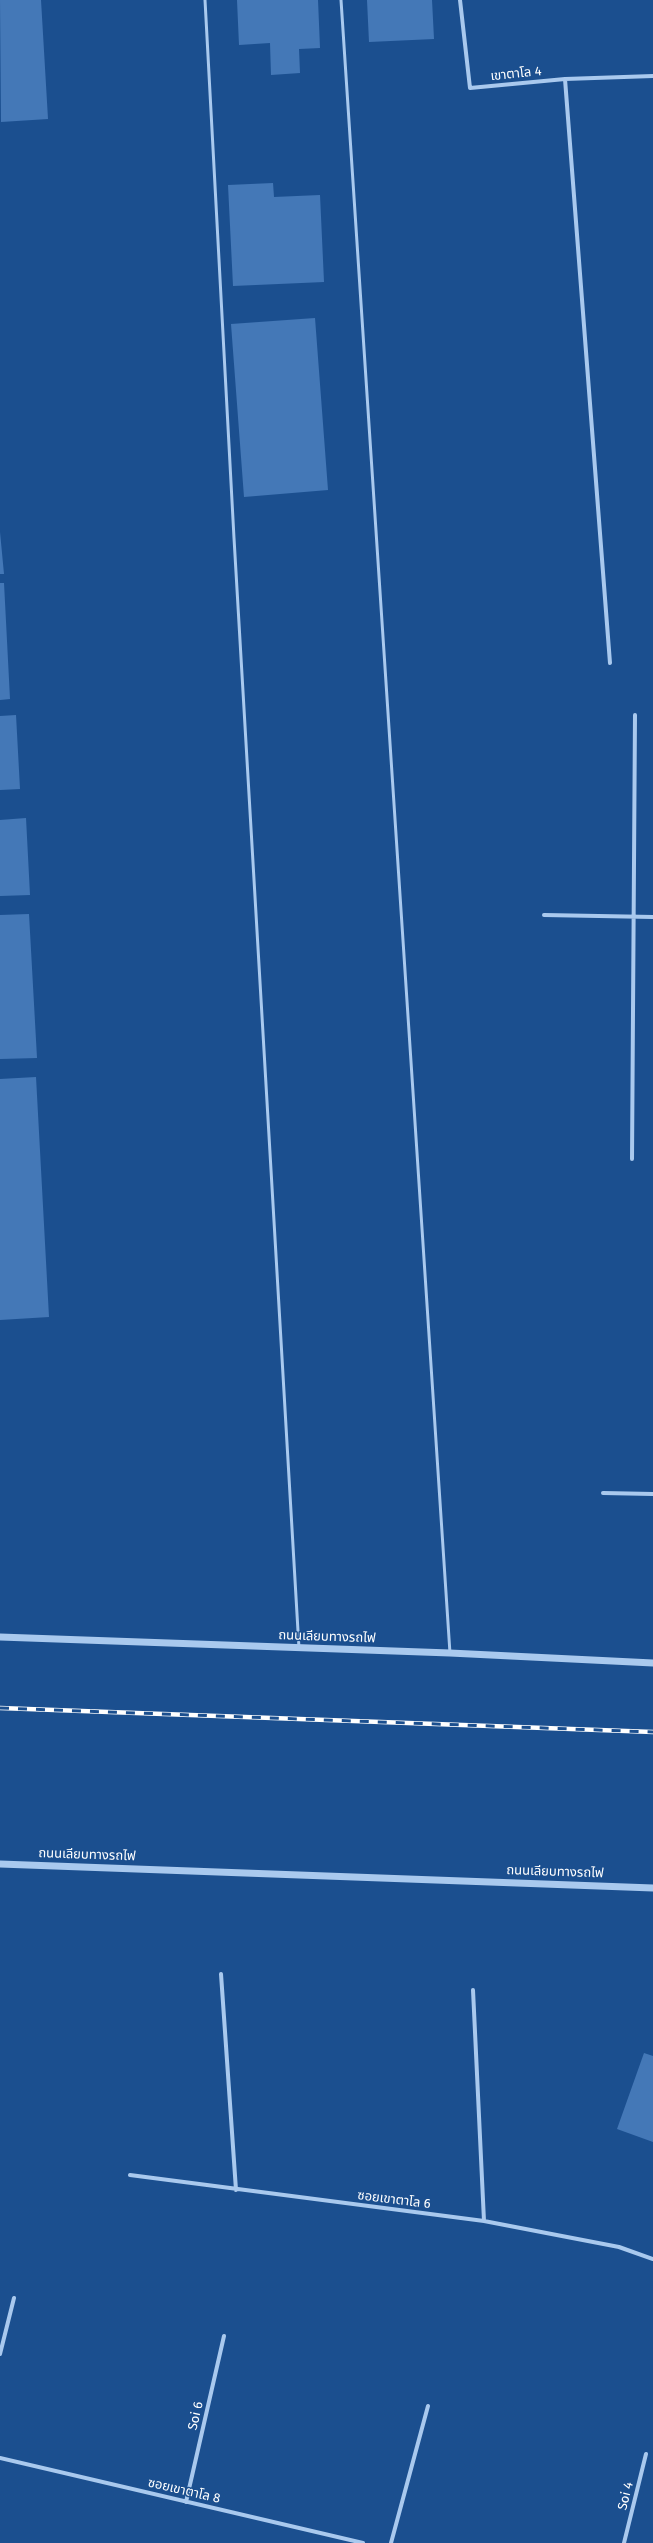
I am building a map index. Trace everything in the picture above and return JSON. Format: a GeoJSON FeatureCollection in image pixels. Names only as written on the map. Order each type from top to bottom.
{"type":"FeatureCollection","features":[{"type":"Feature","properties":{"kind":"street","name":"เขาตาโล 4"},"geometry":{"type":"LineString","coordinates":[[460,0],[470,88],[565,78],[653,76]]}},
{"type":"Feature","properties":{"kind":"street"},"geometry":{"type":"LineString","coordinates":[[565,78],[610,663]]}},
{"type":"Feature","properties":{"kind":"street"},"geometry":{"type":"LineString","coordinates":[[632,1159],[635,917],[635,716]]}},
{"type":"Feature","properties":{"kind":"street"},"geometry":{"type":"LineString","coordinates":[[544,915],[653,917]]}},
{"type":"Feature","properties":{"kind":"street"},"geometry":{"type":"LineString","coordinates":[[603,1493],[653,1494]]}},
{"type":"Feature","properties":{"kind":"street","name":"ถนนเลียบทางรถไฟ"},"geometry":{"type":"LineString","coordinates":[[0,1637],[450,1653],[653,1663]]}},
{"type":"Feature","properties":{"kind":"street","name":"ถนนเลียบทางรถไฟ"},"geometry":{"type":"LineString","coordinates":[[0,1864],[653,1888]]}},
{"type":"Feature","properties":{"kind":"street"},"geometry":{"type":"LineString","coordinates":[[221,1974],[236,2190]]}},
{"type":"Feature","properties":{"kind":"street"},"geometry":{"type":"LineString","coordinates":[[473,1990],[484,2221]]}},
{"type":"Feature","properties":{"kind":"street","name":"ซอยเขาตาโล 6"},"geometry":{"type":"LineString","coordinates":[[130,2175],[236,2190],[484,2221],[619,2247],[653,2259]]}},
{"type":"Feature","properties":{"kind":"street"},"geometry":{"type":"LineString","coordinates":[[0,2354],[14,2298]]}},
{"type":"Feature","properties":{"kind":"street","name":"Soi 6"},"geometry":{"type":"LineString","coordinates":[[186,2502],[224,2336]]}},
{"type":"Feature","properties":{"kind":"street"},"geometry":{"type":"LineString","coordinates":[[391,2543],[428,2406]]}},
{"type":"Feature","properties":{"kind":"street","name":"Soi 4"},"geometry":{"type":"LineString","coordinates":[[624,2543],[646,2454]]}},
{"type":"Feature","properties":{"kind":"street","name":"ซอยเขาตาโล 8"},"geometry":{"type":"LineString","coordinates":[[0,2458],[363,2543]]}},
{"type":"Feature","properties":{"kind":"lane"},"geometry":{"type":"LineString","coordinates":[[205,0],[235,554],[299,1648]]}},
{"type":"Feature","properties":{"kind":"lane"},"geometry":{"type":"LineString","coordinates":[[341,0],[450,1653]]}},
{"type":"Feature","properties":{"kind":"building"},"geometry":{"type":"Polygon","coordinates":[[[0,0],[41,0],[48,119],[1,122],[0,0]]]}},
{"type":"Feature","properties":{"kind":"building"},"geometry":{"type":"Polygon","coordinates":[[[237,0],[318,0],[320,48],[299,49],[300,73],[271,75],[270,43],[239,45],[237,0]]]}},
{"type":"Feature","properties":{"kind":"building"},"geometry":{"type":"Polygon","coordinates":[[[367,0],[432,0],[434,39],[369,42],[367,0]]]}},
{"type":"Feature","properties":{"kind":"building"},"geometry":{"type":"Polygon","coordinates":[[[273,183],[274,197],[320,195],[324,282],[233,286],[228,185],[273,183]]]}},
{"type":"Feature","properties":{"kind":"building"},"geometry":{"type":"Polygon","coordinates":[[[315,318],[328,490],[244,497],[231,324],[315,318]]]}},
{"type":"Feature","properties":{"kind":"building"},"geometry":{"type":"Polygon","coordinates":[[[0,532],[4,574],[0,574],[0,532]]]}},
{"type":"Feature","properties":{"kind":"building"},"geometry":{"type":"Polygon","coordinates":[[[0,583],[4,583],[10,699],[0,700],[0,583]]]}},
{"type":"Feature","properties":{"kind":"building"},"geometry":{"type":"Polygon","coordinates":[[[16,715],[20,789],[0,790],[0,716],[16,715]]]}},
{"type":"Feature","properties":{"kind":"building"},"geometry":{"type":"Polygon","coordinates":[[[26,818],[30,895],[0,896],[0,820],[26,818]]]}},
{"type":"Feature","properties":{"kind":"building"},"geometry":{"type":"Polygon","coordinates":[[[29,914],[37,1058],[0,1059],[0,915],[29,914]]]}},
{"type":"Feature","properties":{"kind":"building"},"geometry":{"type":"Polygon","coordinates":[[[36,1077],[49,1317],[0,1320],[0,1079],[36,1077]]]}},
{"type":"Feature","properties":{"kind":"building"},"geometry":{"type":"Polygon","coordinates":[[[644,2053],[653,2056],[653,2142],[617,2129],[644,2053]]]}},
{"type":"Feature","properties":{"kind":"railway"},"geometry":{"type":"LineString","coordinates":[[0,1708],[653,1732]]}}]}
